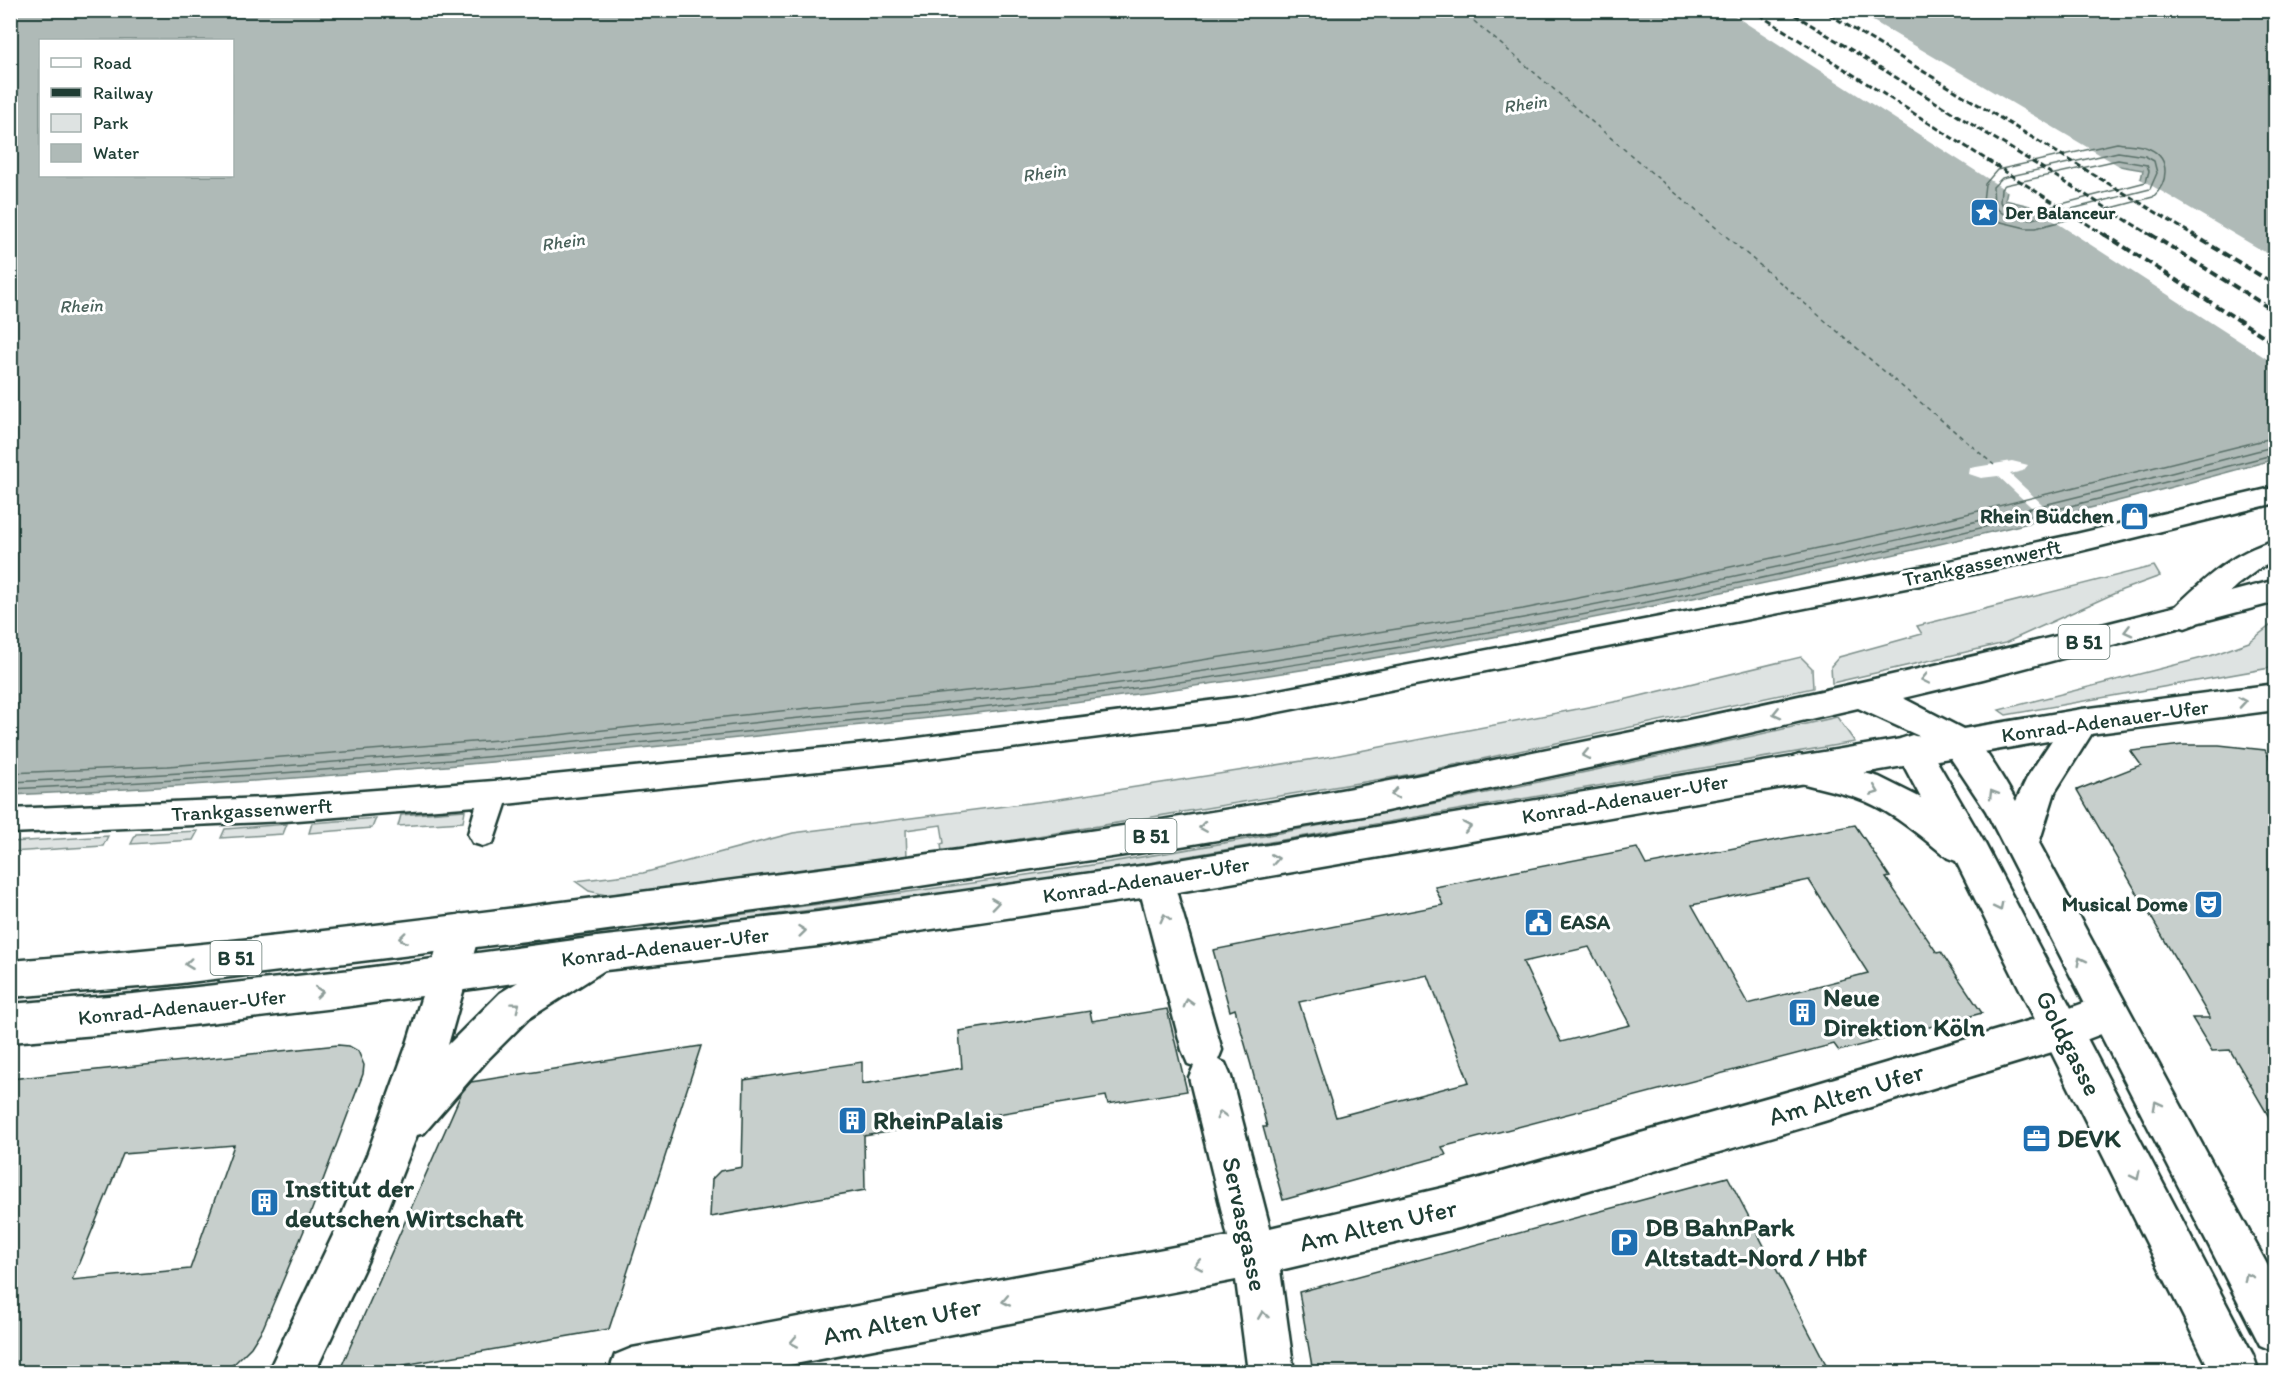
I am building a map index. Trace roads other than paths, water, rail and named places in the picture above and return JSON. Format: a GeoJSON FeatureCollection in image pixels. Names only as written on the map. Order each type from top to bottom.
{"type":"FeatureCollection","features":[{"type":"Feature","properties":{"kind":"main road","name":"Konrad-Adenauer-Ufer"},"geometry":{"type":"LineString","coordinates":[[2185,616],[2232,572],[2253,558],[2276,550]]}},
{"type":"Feature","properties":{"kind":"main road","name":"Konrad-Adenauer-Ufer"},"geometry":{"type":"LineString","coordinates":[[10,979],[165,967],[826,885],[1364,801],[1701,731],[1855,694],[1983,667],[2276,591]]}},
{"type":"Feature","properties":{"kind":"main road"},"geometry":{"type":"LineString","coordinates":[[1855,694],[1894,706],[1917,735],[1983,667]]}},
{"type":"Feature","properties":{"kind":"main road","name":"Konrad-Adenauer-Ufer"},"geometry":{"type":"LineString","coordinates":[[10,1023],[144,1012],[449,976],[597,954],[818,929],[1155,880],[1799,769],[1917,735],[1957,742],[2082,722],[2276,697]]}},
{"type":"Feature","properties":{"kind":"main road"},"geometry":{"type":"LineString","coordinates":[[2020,846],[2040,786],[2082,722]]}},
{"type":"Feature","properties":{"kind":"main road","name":"Goldgasse"},"geometry":{"type":"LineString","coordinates":[[1917,735],[1972,855],[2236,1372]]}},
{"type":"Feature","properties":{"kind":"main road"},"geometry":{"type":"LineString","coordinates":[[1957,742],[1981,774],[2276,1329]]}},
{"type":"Feature","properties":{"kind":"main road"},"geometry":{"type":"LineString","coordinates":[[1799,769],[1848,781],[1888,796],[1923,818],[1972,855]]}},
{"type":"Feature","properties":{"kind":"main road","name":"Servasgasse"},"geometry":{"type":"LineString","coordinates":[[1155,880],[1255,1254],[1271,1372]]}},
{"type":"Feature","properties":{"kind":"main road"},"geometry":{"type":"LineString","coordinates":[[291,1372],[358,1229],[396,1133],[430,1041],[461,931]]}},
{"type":"Feature","properties":{"kind":"main road"},"geometry":{"type":"LineString","coordinates":[[396,1133],[474,1046],[514,1006],[597,954]]}},
{"type":"Feature","properties":{"kind":"main road","name":"Am Alten Ufer"},"geometry":{"type":"LineString","coordinates":[[632,1372],[1255,1254],[1459,1206],[1797,1109],[2062,1030],[2108,1013]]}},
{"type":"Feature","properties":{"kind":"street","name":"Trankgassenwerft"},"geometry":{"type":"LineString","coordinates":[[10,821],[285,809],[494,793],[905,750],[1248,707],[1864,587],[2076,543],[2276,495]]}},
{"type":"Feature","properties":{"kind":"street"},"geometry":{"type":"LineString","coordinates":[[483,834],[494,793]]}},
{"type":"Feature","properties":{"kind":"water","name":"Rhein"},"geometry":{"type":"Polygon","coordinates":[[[10,11],[2275,11],[2275,459],[2019,526],[1760,584],[1510,634],[1259,677],[1090,700],[606,752],[309,777],[11,795],[10,11]],[[2119,166],[2007,191],[2005,200],[2030,206],[2141,179],[2143,170],[2119,166]]]}},
{"type":"Feature","properties":{"kind":"railway"},"geometry":{"type":"LineString","coordinates":[[1752,10],[2106,236]]}},
{"type":"Feature","properties":{"kind":"railway"},"geometry":{"type":"LineString","coordinates":[[1787,10],[2152,236]]}},
{"type":"Feature","properties":{"kind":"railway"},"geometry":{"type":"LineString","coordinates":[[1822,10],[2195,236]]}},
{"type":"Feature","properties":{"kind":"railway"},"geometry":{"type":"LineString","coordinates":[[2104,234],[2276,344]]}},
{"type":"Feature","properties":{"kind":"railway"},"geometry":{"type":"LineString","coordinates":[[2150,234],[2276,312]]}},
{"type":"Feature","properties":{"kind":"railway"},"geometry":{"type":"LineString","coordinates":[[2192,234],[2276,285]]}},
{"type":"Feature","properties":{"kind":"place","name":"Der Balanceur"},"geometry":{"type":"Point","coordinates":[1984,213]}},
{"type":"Feature","properties":{"kind":"place","name":"Rhein Büdchen"},"geometry":{"type":"Point","coordinates":[2135,516]}},
{"type":"Feature","properties":{"kind":"place","name":"Musical Dome"},"geometry":{"type":"Point","coordinates":[2209,904]}},
{"type":"Feature","properties":{"kind":"place","name":"EASA"},"geometry":{"type":"Point","coordinates":[1539,922]}},
{"type":"Feature","properties":{"kind":"place","name":"Neue Direktion Köln"},"geometry":{"type":"Point","coordinates":[1802,1012]}},
{"type":"Feature","properties":{"kind":"place","name":"RheinPalais"},"geometry":{"type":"Point","coordinates":[852,1120]}},
{"type":"Feature","properties":{"kind":"place","name":"DEVK"},"geometry":{"type":"Point","coordinates":[2036,1138]}},
{"type":"Feature","properties":{"kind":"place","name":"Institut der deutschen Wirtschaft"},"geometry":{"type":"Point","coordinates":[264,1203]}},
{"type":"Feature","properties":{"kind":"place","name":"DB BahnPark Altstadt-Nord / Hbf"},"geometry":{"type":"Point","coordinates":[1624,1242]}}]}
